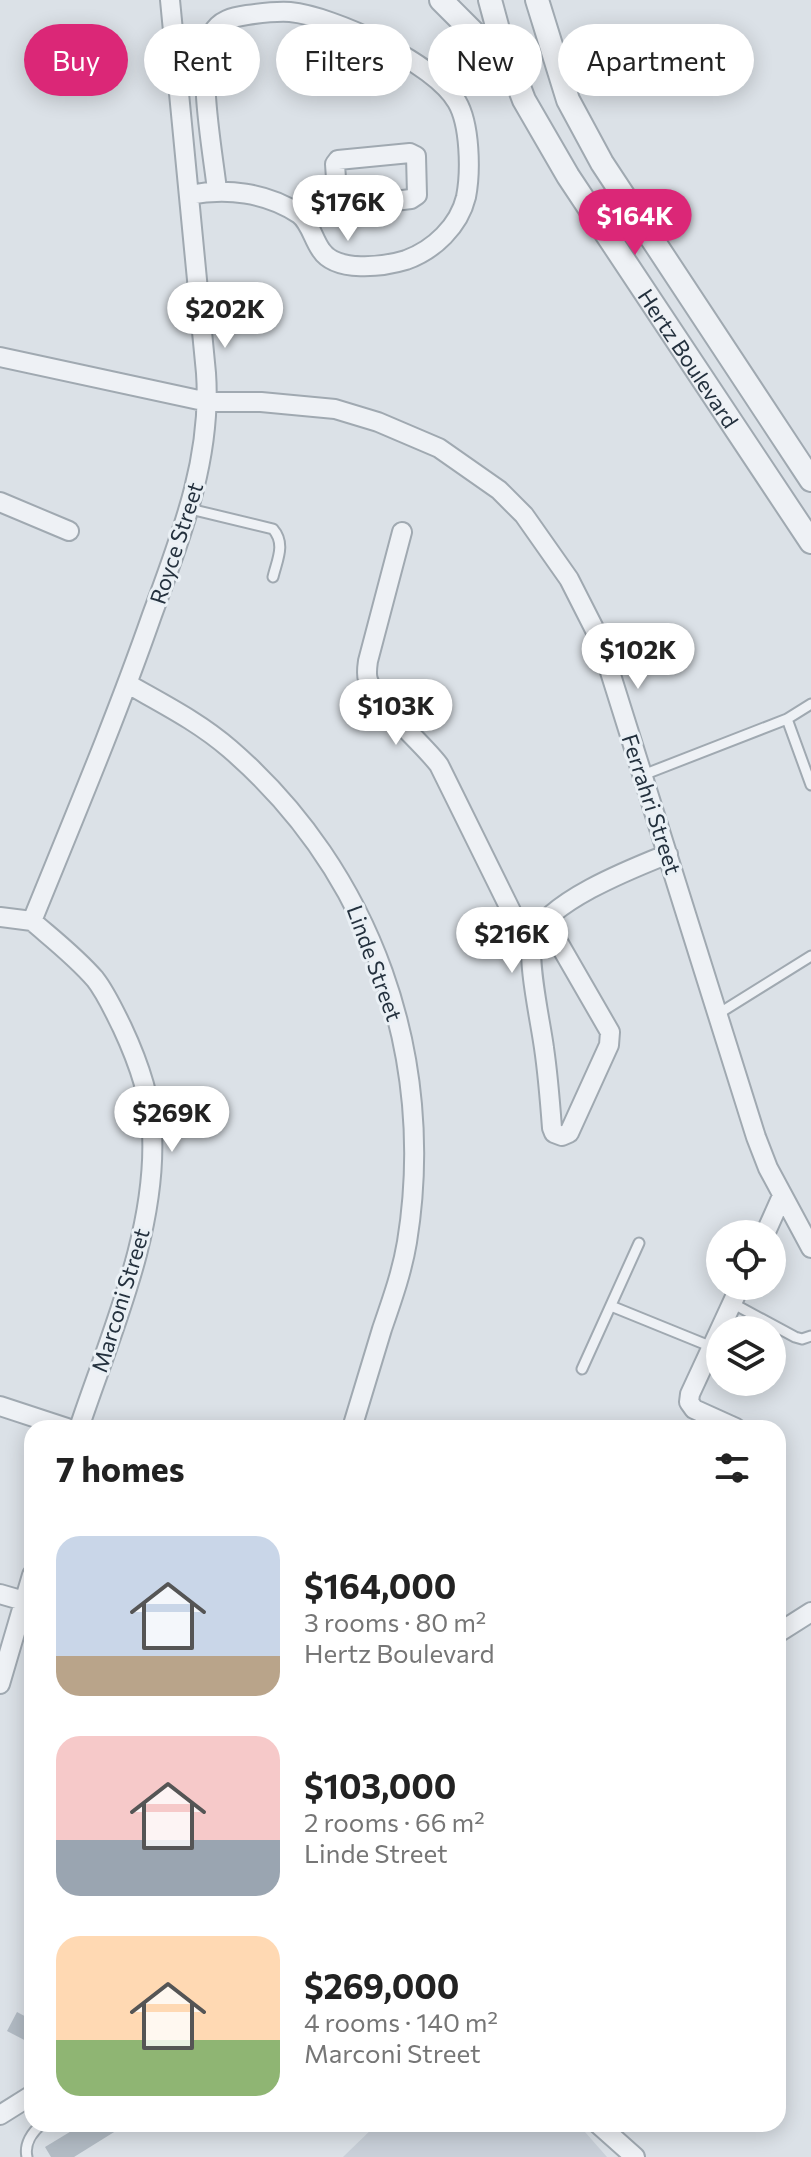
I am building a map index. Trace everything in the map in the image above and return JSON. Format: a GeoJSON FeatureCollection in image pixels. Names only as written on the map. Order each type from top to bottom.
{"type":"FeatureCollection","features":[{"type":"Feature","properties":{"kind":"street","name":"Royce Street"},"geometry":{"type":"LineString","coordinates":[[32,921],[128,684],[190,509],[201,458],[208,402],[170,0]]}},
{"type":"Feature","properties":{"kind":"street"},"geometry":{"type":"LineString","coordinates":[[441,0],[473,32],[524,100]]}},
{"type":"Feature","properties":{"kind":"street","name":"Hertz Boulevard"},"geometry":{"type":"LineString","coordinates":[[490,0],[500,37],[524,100],[585,201],[811,542]]}},
{"type":"Feature","properties":{"kind":"street","name":"Hertz Boulevard"},"geometry":{"type":"LineString","coordinates":[[537,0],[568,100],[602,163],[811,480]]}},
{"type":"Feature","properties":{"kind":"street"},"geometry":{"type":"LineString","coordinates":[[189,195],[217,190],[265,197],[301,216],[323,254],[350,265],[390,264],[406,260],[432,246],[458,219],[468,188],[465,130],[456,100],[432,74],[383,44],[334,25],[288,12],[233,17],[215,28],[206,51],[206,82],[217,190]]}},
{"type":"Feature","properties":{"kind":"street"},"geometry":{"type":"LineString","coordinates":[[301,216],[411,199],[417,195],[416,156],[410,153],[338,160],[335,164],[338,208]]}},
{"type":"Feature","properties":{"kind":"street","name":"Ferrahri Street"},"geometry":{"type":"LineString","coordinates":[[0,357],[208,402],[261,402],[335,409],[378,422],[439,448],[499,490],[524,515],[584,603],[600,640],[756,1137],[782,1196],[811,1248]]}},
{"type":"Feature","properties":{"kind":"street"},"geometry":{"type":"LineString","coordinates":[[0,502],[69,531]]}},
{"type":"Feature","properties":{"kind":"street"},"geometry":{"type":"LineString","coordinates":[[402,532],[368,661],[368,679],[386,707],[439,765],[517,923],[533,938]]}},
{"type":"Feature","properties":{"kind":"street","name":"Linde Street"},"geometry":{"type":"LineString","coordinates":[[128,684],[186,716],[228,747],[292,813],[344,883],[373,943],[392,996],[405,1051],[411,1105],[414,1161],[412,1203],[399,1279],[355,1420]]}},
{"type":"Feature","properties":{"kind":"street"},"geometry":{"type":"LineString","coordinates":[[546,921],[610,1032],[609,1045],[569,1133],[562,1136],[554,1133],[552,1128],[532,967],[533,938],[546,921],[560,908],[615,876],[668,854]]}},
{"type":"Feature","properties":{"kind":"street"},"geometry":{"type":"LineString","coordinates":[[0,917],[32,921]]}},
{"type":"Feature","properties":{"kind":"street","name":"Marconi Street"},"geometry":{"type":"LineString","coordinates":[[32,921],[98,982],[130,1045],[143,1080],[152,1131],[149,1192],[142,1238],[82,1420]]}},
{"type":"Feature","properties":{"kind":"street"},"geometry":{"type":"LineString","coordinates":[[771,1220],[782,1196]]}},
{"type":"Feature","properties":{"kind":"street"},"geometry":{"type":"LineString","coordinates":[[706,1361],[689,1402],[694,1409],[718,1420]]}},
{"type":"Feature","properties":{"kind":"street"},"geometry":{"type":"LineString","coordinates":[[0,1406],[43,1420]]}},
{"type":"Feature","properties":{"kind":"street"},"geometry":{"type":"LineString","coordinates":[[0,1594],[24,1601],[0,1684]]}},
{"type":"Feature","properties":{"kind":"street"},"geometry":{"type":"LineString","coordinates":[[786,1628],[811,1612]]}},
{"type":"Feature","properties":{"kind":"street"},"geometry":{"type":"LineString","coordinates":[[0,2115],[24,2100]]}},
{"type":"Feature","properties":{"kind":"street"},"geometry":{"type":"LineString","coordinates":[[607,2132],[635,2157]]}},
{"type":"Feature","properties":{"kind":"lane"},"geometry":{"type":"LineString","coordinates":[[190,509],[273,529],[280,537],[281,548],[273,577]]}},
{"type":"Feature","properties":{"kind":"lane"},"geometry":{"type":"LineString","coordinates":[[643,775],[787,719],[811,704]]}},
{"type":"Feature","properties":{"kind":"lane"},"geometry":{"type":"LineString","coordinates":[[787,719],[811,785]]}},
{"type":"Feature","properties":{"kind":"lane"},"geometry":{"type":"LineString","coordinates":[[718,1014],[811,956]]}},
{"type":"Feature","properties":{"kind":"lane"},"geometry":{"type":"LineString","coordinates":[[582,1369],[639,1243]]}},
{"type":"Feature","properties":{"kind":"lane"},"geometry":{"type":"LineString","coordinates":[[743,1300],[795,1337],[802,1339],[811,1336]]}},
{"type":"Feature","properties":{"kind":"lane"},"geometry":{"type":"LineString","coordinates":[[611,1306],[706,1345]]}},
{"type":"Feature","properties":{"kind":"lane"},"geometry":{"type":"LineString","coordinates":[[27,2157],[25,2152],[34,2132]]}},
{"type":"Feature","properties":{"kind":"shaded area"},"geometry":{"type":"Polygon","coordinates":[[[369,2132],[585,2132],[607,2157],[343,2157],[369,2132]]]}},
{"type":"Feature","properties":{"kind":"building"},"geometry":{"type":"Polygon","coordinates":[[[17,2012],[24,2016],[24,2040],[7,2031],[17,2012]]]}},
{"type":"Feature","properties":{"kind":"building"},"geometry":{"type":"Polygon","coordinates":[[[70,2132],[114,2132],[74,2157],[51,2157],[45,2147],[70,2132]]]}}]}
